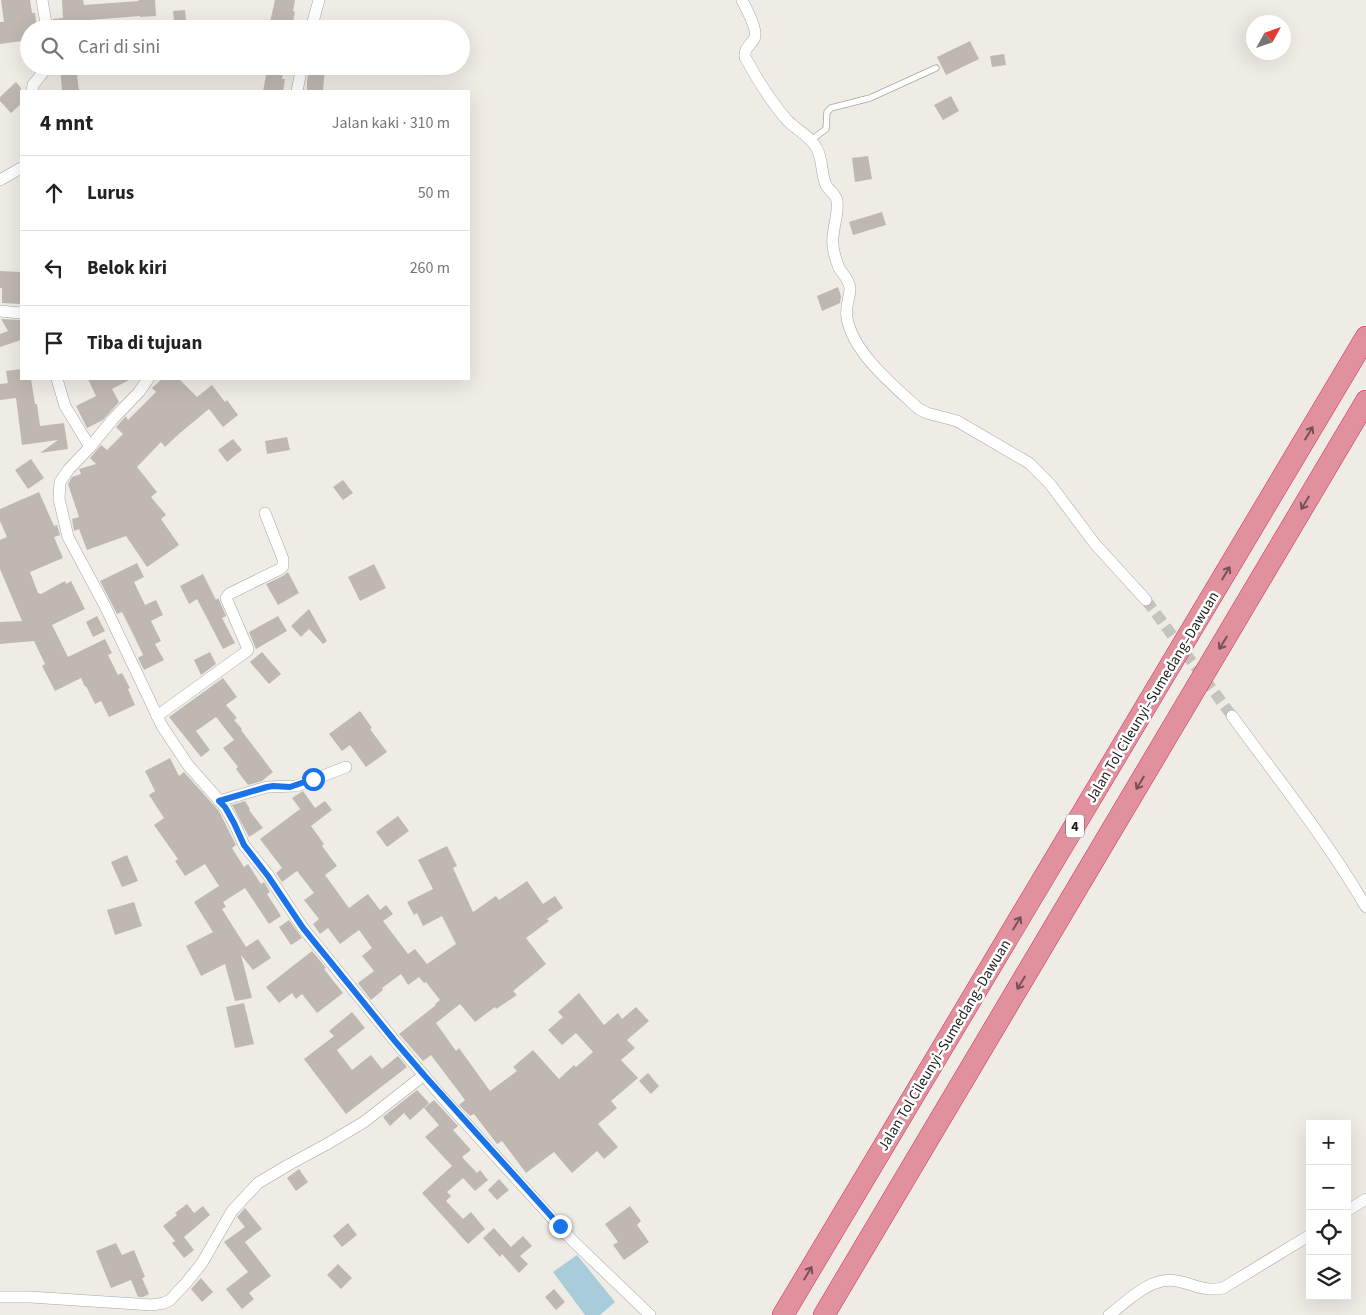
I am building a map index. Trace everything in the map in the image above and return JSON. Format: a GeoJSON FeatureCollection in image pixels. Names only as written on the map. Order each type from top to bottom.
{"type":"FeatureCollection","features":[{"type":"Feature","properties":{"kind":"highway","name":"Jalan Tol Cileunyi–Sumedang–Dawuan"},"geometry":{"type":"LineString","coordinates":[[783,1315],[1366,338]]}},
{"type":"Feature","properties":{"kind":"highway","name":"4"},"geometry":{"type":"LineString","coordinates":[[824,1315],[1366,401]]}},
{"type":"Feature","properties":{"kind":"street"},"geometry":{"type":"LineString","coordinates":[[42,0],[45,20]]}},
{"type":"Feature","properties":{"kind":"street"},"geometry":{"type":"LineString","coordinates":[[313,20],[319,0]]}},
{"type":"Feature","properties":{"kind":"street"},"geometry":{"type":"LineString","coordinates":[[742,0],[756,35],[755,39],[745,49],[745,57],[760,83],[787,120],[811,140],[817,148],[826,184],[837,199],[833,245],[835,258],[850,288],[846,306],[847,320],[854,337],[869,361],[919,409],[927,414],[957,421],[1029,463],[1050,484],[1095,544],[1146,600]]}},
{"type":"Feature","properties":{"kind":"street"},"geometry":{"type":"LineString","coordinates":[[32,90],[41,75]]}},
{"type":"Feature","properties":{"kind":"street"},"geometry":{"type":"LineString","coordinates":[[297,90],[300,75]]}},
{"type":"Feature","properties":{"kind":"street"},"geometry":{"type":"LineString","coordinates":[[0,180],[20,169]]}},
{"type":"Feature","properties":{"kind":"street"},"geometry":{"type":"LineString","coordinates":[[0,312],[20,313]]}},
{"type":"Feature","properties":{"kind":"street"},"geometry":{"type":"LineString","coordinates":[[57,380],[65,406],[90,447]]}},
{"type":"Feature","properties":{"kind":"street"},"geometry":{"type":"LineString","coordinates":[[147,380],[139,392],[69,469],[60,482],[59,499],[68,537],[105,606],[162,726],[188,765],[225,807],[244,845],[268,876],[303,928],[394,1040],[572,1240],[650,1315]]}},
{"type":"Feature","properties":{"kind":"street"},"geometry":{"type":"LineString","coordinates":[[157,716],[247,651],[248,649],[226,598],[229,594],[283,566],[265,513]]}},
{"type":"Feature","properties":{"kind":"street"},"geometry":{"type":"LineString","coordinates":[[1232,716],[1351,881],[1366,908]]}},
{"type":"Feature","properties":{"kind":"street"},"geometry":{"type":"LineString","coordinates":[[219,801],[267,787],[296,786],[346,767]]}},
{"type":"Feature","properties":{"kind":"street"},"geometry":{"type":"LineString","coordinates":[[0,1297],[30,1297],[152,1305],[164,1303],[176,1294],[202,1263],[232,1211],[258,1184],[364,1122],[424,1075]]}},
{"type":"Feature","properties":{"kind":"street"},"geometry":{"type":"LineString","coordinates":[[1349,1210],[1366,1199]]}},
{"type":"Feature","properties":{"kind":"street"},"geometry":{"type":"LineString","coordinates":[[1109,1315],[1156,1282],[1176,1280],[1205,1289],[1222,1288],[1306,1237]]}},
{"type":"Feature","properties":{"kind":"lane"},"geometry":{"type":"LineString","coordinates":[[811,140],[826,129],[827,112],[831,108],[870,98],[936,68]]}},
{"type":"Feature","properties":{"kind":"water"},"geometry":{"type":"Polygon","coordinates":[[[577,1255],[615,1302],[600,1315],[585,1315],[553,1272],[577,1255]]]}},
{"type":"Feature","properties":{"kind":"building"},"geometry":{"type":"Polygon","coordinates":[[[1,0],[30,0],[32,13],[35,13],[36,20],[20,20],[20,41],[0,44],[0,22],[4,22],[1,0]]]}},
{"type":"Feature","properties":{"kind":"building"},"geometry":{"type":"Polygon","coordinates":[[[62,0],[83,0],[84,5],[155,0],[156,16],[53,20],[63,18],[62,0]]]}},
{"type":"Feature","properties":{"kind":"building"},"geometry":{"type":"Polygon","coordinates":[[[275,0],[295,0],[293,20],[270,20],[275,0]]]}},
{"type":"Feature","properties":{"kind":"building"},"geometry":{"type":"Polygon","coordinates":[[[185,10],[186,20],[174,20],[173,11],[185,10]]]}},
{"type":"Feature","properties":{"kind":"building"},"geometry":{"type":"Polygon","coordinates":[[[970,41],[979,59],[946,75],[937,57],[970,41]]]}},
{"type":"Feature","properties":{"kind":"building"},"geometry":{"type":"Polygon","coordinates":[[[1004,54],[1006,65],[992,67],[990,56],[1004,54]]]}},
{"type":"Feature","properties":{"kind":"building"},"geometry":{"type":"Polygon","coordinates":[[[61,75],[77,75],[79,90],[62,90],[61,75]]]}},
{"type":"Feature","properties":{"kind":"building"},"geometry":{"type":"Polygon","coordinates":[[[266,75],[283,75],[282,79],[285,79],[283,90],[263,90],[266,75]]]}},
{"type":"Feature","properties":{"kind":"building"},"geometry":{"type":"Polygon","coordinates":[[[308,75],[324,75],[323,90],[307,90],[308,75]]]}},
{"type":"Feature","properties":{"kind":"building"},"geometry":{"type":"Polygon","coordinates":[[[16,82],[21,88],[20,105],[11,113],[0,101],[0,97],[16,82]]]}},
{"type":"Feature","properties":{"kind":"building"},"geometry":{"type":"Polygon","coordinates":[[[951,96],[959,111],[943,120],[934,105],[951,96]]]}},
{"type":"Feature","properties":{"kind":"building"},"geometry":{"type":"Polygon","coordinates":[[[868,156],[872,179],[855,182],[852,158],[868,156]]]}},
{"type":"Feature","properties":{"kind":"building"},"geometry":{"type":"Polygon","coordinates":[[[882,212],[886,225],[853,235],[849,222],[882,212]]]}},
{"type":"Feature","properties":{"kind":"building"},"geometry":{"type":"Polygon","coordinates":[[[0,271],[20,272],[20,304],[2,303],[2,288],[0,288],[0,271]]]}},
{"type":"Feature","properties":{"kind":"building"},"geometry":{"type":"Polygon","coordinates":[[[838,287],[841,296],[840,303],[822,311],[817,296],[838,287]]]}},
{"type":"Feature","properties":{"kind":"building"},"geometry":{"type":"Polygon","coordinates":[[[1,319],[20,320],[20,340],[0,347],[0,334],[8,331],[1,319]]]}},
{"type":"Feature","properties":{"kind":"building"},"geometry":{"type":"Polygon","coordinates":[[[20,369],[20,380],[31,380],[40,426],[64,423],[68,449],[40,453],[58,440],[22,445],[16,398],[0,400],[0,384],[8,383],[6,371],[20,369]]]}},
{"type":"Feature","properties":{"kind":"building"},"geometry":{"type":"Polygon","coordinates":[[[88,380],[129,380],[112,389],[119,402],[103,420],[87,428],[76,406],[96,396],[88,380]]]}},
{"type":"Feature","properties":{"kind":"building"},"geometry":{"type":"Polygon","coordinates":[[[161,380],[180,380],[197,397],[212,385],[225,402],[227,400],[238,415],[223,427],[209,409],[165,447],[161,442],[137,467],[157,492],[151,497],[166,515],[161,519],[179,545],[147,567],[126,536],[87,550],[79,529],[74,531],[72,519],[79,517],[68,484],[72,477],[81,474],[79,469],[96,464],[90,458],[101,445],[107,450],[123,434],[116,427],[126,416],[128,420],[156,392],[152,388],[161,380]]]}},
{"type":"Feature","properties":{"kind":"building"},"geometry":{"type":"Polygon","coordinates":[[[287,437],[290,450],[267,454],[265,441],[287,437]]]}},
{"type":"Feature","properties":{"kind":"building"},"geometry":{"type":"Polygon","coordinates":[[[233,439],[242,450],[227,462],[218,450],[233,439]]]}},
{"type":"Feature","properties":{"kind":"building"},"geometry":{"type":"Polygon","coordinates":[[[31,459],[44,478],[28,489],[15,470],[31,459]]]}},
{"type":"Feature","properties":{"kind":"building"},"geometry":{"type":"Polygon","coordinates":[[[343,480],[353,493],[343,500],[333,487],[343,480]]]}},
{"type":"Feature","properties":{"kind":"building"},"geometry":{"type":"Polygon","coordinates":[[[39,492],[54,526],[57,525],[60,535],[54,537],[63,558],[30,572],[38,593],[41,594],[65,581],[66,584],[71,581],[85,609],[52,625],[68,657],[105,639],[112,653],[108,655],[118,675],[122,673],[130,688],[128,689],[135,705],[109,717],[101,701],[95,704],[81,678],[55,691],[42,666],[45,664],[34,641],[0,644],[0,622],[22,621],[0,569],[0,540],[7,537],[0,521],[0,509],[39,492]]]}},
{"type":"Feature","properties":{"kind":"building"},"geometry":{"type":"Polygon","coordinates":[[[137,563],[144,577],[134,582],[145,605],[156,600],[163,615],[151,621],[161,641],[155,644],[164,660],[144,670],[138,658],[143,655],[134,636],[122,612],[117,614],[100,581],[137,563]]]}},
{"type":"Feature","properties":{"kind":"building"},"geometry":{"type":"Polygon","coordinates":[[[374,564],[386,588],[360,601],[348,577],[374,564]]]}},
{"type":"Feature","properties":{"kind":"building"},"geometry":{"type":"Polygon","coordinates":[[[288,572],[299,593],[278,605],[266,584],[288,572]]]}},
{"type":"Feature","properties":{"kind":"building"},"geometry":{"type":"Polygon","coordinates":[[[203,574],[216,600],[218,598],[219,600],[226,616],[222,618],[235,643],[223,649],[197,599],[189,604],[180,586],[203,574]]]}},
{"type":"Feature","properties":{"kind":"building"},"geometry":{"type":"Polygon","coordinates":[[[309,609],[327,641],[323,644],[309,629],[301,637],[291,626],[309,609]]]}},
{"type":"Feature","properties":{"kind":"building"},"geometry":{"type":"Polygon","coordinates":[[[97,616],[105,631],[93,637],[86,622],[97,616]]]}},
{"type":"Feature","properties":{"kind":"building"},"geometry":{"type":"Polygon","coordinates":[[[278,616],[287,631],[256,649],[249,632],[278,616]]]}},
{"type":"Feature","properties":{"kind":"building"},"geometry":{"type":"Polygon","coordinates":[[[210,652],[216,664],[201,675],[194,660],[210,652]]]}},
{"type":"Feature","properties":{"kind":"building"},"geometry":{"type":"Polygon","coordinates":[[[262,652],[281,674],[269,684],[250,662],[262,652]]]}},
{"type":"Feature","properties":{"kind":"building"},"geometry":{"type":"Polygon","coordinates":[[[223,678],[237,697],[226,705],[237,718],[234,720],[241,730],[273,772],[262,781],[248,785],[236,769],[238,767],[223,748],[234,740],[216,717],[196,731],[210,750],[201,757],[169,717],[223,678]]]}},
{"type":"Feature","properties":{"kind":"building"},"geometry":{"type":"Polygon","coordinates":[[[360,711],[372,728],[370,729],[387,752],[366,767],[350,745],[342,751],[329,734],[360,711]]]}},
{"type":"Feature","properties":{"kind":"building"},"geometry":{"type":"Polygon","coordinates":[[[170,758],[179,776],[184,772],[219,811],[236,845],[232,848],[244,867],[248,864],[261,884],[264,882],[270,892],[267,894],[281,916],[269,924],[245,888],[223,902],[226,907],[222,909],[246,947],[258,939],[271,958],[253,970],[241,955],[252,998],[235,1001],[225,964],[201,976],[186,946],[213,932],[194,902],[219,886],[205,864],[185,876],[175,861],[178,859],[154,825],[164,818],[149,795],[155,791],[145,771],[170,758]]]}},
{"type":"Feature","properties":{"kind":"building"},"geometry":{"type":"Polygon","coordinates":[[[303,791],[315,808],[325,801],[332,810],[311,826],[324,844],[322,846],[337,866],[325,875],[349,908],[368,894],[380,910],[386,905],[393,914],[383,921],[408,954],[415,949],[427,964],[456,944],[442,916],[423,926],[417,913],[414,915],[407,902],[433,889],[418,860],[447,846],[457,866],[453,868],[473,912],[496,896],[499,900],[527,881],[543,904],[555,896],[563,908],[547,919],[549,921],[526,938],[546,964],[513,991],[517,995],[496,1009],[495,1007],[475,1022],[460,1004],[436,1023],[456,1051],[459,1048],[490,1091],[517,1071],[513,1067],[533,1050],[559,1079],[574,1065],[576,1067],[593,1052],[576,1033],[562,1045],[548,1030],[563,1017],[558,1012],[579,993],[604,1025],[618,1013],[622,1019],[636,1007],[649,1021],[627,1040],[635,1048],[621,1060],[638,1078],[611,1101],[617,1108],[598,1124],[618,1147],[604,1159],[597,1151],[572,1173],[554,1152],[526,1173],[502,1141],[497,1144],[474,1114],[470,1116],[459,1105],[465,1100],[431,1055],[423,1061],[399,1034],[440,1000],[426,982],[424,983],[419,977],[408,985],[401,974],[382,988],[383,990],[371,1000],[358,983],[374,971],[362,956],[372,948],[359,930],[340,944],[328,928],[320,934],[313,924],[319,919],[304,900],[314,893],[297,871],[282,882],[276,873],[282,868],[260,839],[300,809],[292,798],[303,791]]]}},
{"type":"Feature","properties":{"kind":"building"},"geometry":{"type":"Polygon","coordinates":[[[245,801],[249,810],[263,828],[249,837],[232,805],[245,801]]]}},
{"type":"Feature","properties":{"kind":"building"},"geometry":{"type":"Polygon","coordinates":[[[398,816],[409,831],[387,847],[376,832],[398,816]]]}},
{"type":"Feature","properties":{"kind":"building"},"geometry":{"type":"Polygon","coordinates":[[[127,855],[138,881],[122,887],[111,862],[127,855]]]}},
{"type":"Feature","properties":{"kind":"building"},"geometry":{"type":"Polygon","coordinates":[[[134,902],[142,926],[115,935],[107,910],[134,902]]]}},
{"type":"Feature","properties":{"kind":"building"},"geometry":{"type":"Polygon","coordinates":[[[289,920],[302,938],[291,945],[279,927],[289,920]]]}},
{"type":"Feature","properties":{"kind":"building"},"geometry":{"type":"Polygon","coordinates":[[[312,951],[343,993],[317,1013],[302,994],[296,999],[292,993],[279,1003],[266,987],[312,951]]]}},
{"type":"Feature","properties":{"kind":"building"},"geometry":{"type":"Polygon","coordinates":[[[244,1003],[254,1044],[235,1048],[226,1007],[244,1003]]]}},
{"type":"Feature","properties":{"kind":"building"},"geometry":{"type":"Polygon","coordinates":[[[352,1012],[365,1028],[337,1050],[352,1070],[371,1055],[382,1069],[398,1056],[407,1067],[346,1114],[304,1059],[334,1036],[329,1031],[352,1012]]]}},
{"type":"Feature","properties":{"kind":"building"},"geometry":{"type":"Polygon","coordinates":[[[648,1073],[659,1086],[651,1094],[639,1081],[648,1073]]]}},
{"type":"Feature","properties":{"kind":"building"},"geometry":{"type":"Polygon","coordinates":[[[417,1090],[429,1103],[410,1120],[404,1113],[390,1126],[383,1117],[417,1090]]]}},
{"type":"Feature","properties":{"kind":"building"},"geometry":{"type":"Polygon","coordinates":[[[434,1100],[458,1126],[453,1130],[471,1150],[462,1157],[477,1173],[480,1170],[488,1180],[475,1191],[463,1178],[447,1192],[451,1196],[446,1201],[463,1219],[471,1212],[485,1229],[468,1244],[422,1193],[452,1166],[425,1137],[439,1125],[424,1108],[434,1100]]]}},
{"type":"Feature","properties":{"kind":"building"},"geometry":{"type":"Polygon","coordinates":[[[299,1169],[308,1182],[296,1191],[287,1178],[299,1169]]]}},
{"type":"Feature","properties":{"kind":"building"},"geometry":{"type":"Polygon","coordinates":[[[499,1179],[509,1190],[497,1200],[488,1190],[499,1179]]]}},
{"type":"Feature","properties":{"kind":"building"},"geometry":{"type":"Polygon","coordinates":[[[187,1204],[194,1213],[203,1206],[210,1215],[184,1237],[194,1250],[184,1258],[172,1243],[175,1241],[163,1226],[187,1204]]]}},
{"type":"Feature","properties":{"kind":"building"},"geometry":{"type":"Polygon","coordinates":[[[630,1206],[641,1221],[637,1225],[649,1242],[624,1260],[613,1245],[618,1242],[605,1224],[630,1206]]]}},
{"type":"Feature","properties":{"kind":"building"},"geometry":{"type":"Polygon","coordinates":[[[245,1208],[262,1229],[245,1242],[271,1276],[249,1293],[254,1299],[242,1309],[226,1289],[248,1272],[224,1242],[245,1227],[237,1217],[245,1208]]]}},
{"type":"Feature","properties":{"kind":"building"},"geometry":{"type":"Polygon","coordinates":[[[348,1223],[357,1235],[342,1247],[333,1236],[348,1223]]]}},
{"type":"Feature","properties":{"kind":"building"},"geometry":{"type":"Polygon","coordinates":[[[494,1228],[511,1247],[523,1236],[532,1246],[520,1256],[528,1264],[519,1273],[502,1254],[500,1257],[483,1238],[494,1228]]]}},
{"type":"Feature","properties":{"kind":"building"},"geometry":{"type":"Polygon","coordinates":[[[116,1243],[122,1255],[134,1250],[145,1277],[142,1278],[149,1294],[138,1297],[131,1280],[111,1288],[96,1251],[116,1243]]]}},
{"type":"Feature","properties":{"kind":"building"},"geometry":{"type":"Polygon","coordinates":[[[338,1264],[352,1278],[341,1289],[327,1275],[338,1264]]]}},
{"type":"Feature","properties":{"kind":"building"},"geometry":{"type":"Polygon","coordinates":[[[201,1278],[213,1292],[202,1302],[191,1289],[201,1278]]]}},
{"type":"Feature","properties":{"kind":"building"},"geometry":{"type":"Polygon","coordinates":[[[554,1289],[565,1302],[556,1310],[545,1297],[554,1289]]]}},
{"type":"Feature","properties":{"kind":"tunnel"},"geometry":{"type":"LineString","coordinates":[[1146,600],[1232,716]]}},
{"type":"Feature","properties":{"kind":"route"},"geometry":{"type":"LineString","coordinates":[[313,779],[296,786],[267,787],[219,801],[225,807],[244,845],[268,876],[303,928],[443,1098],[560,1226]]}}]}
